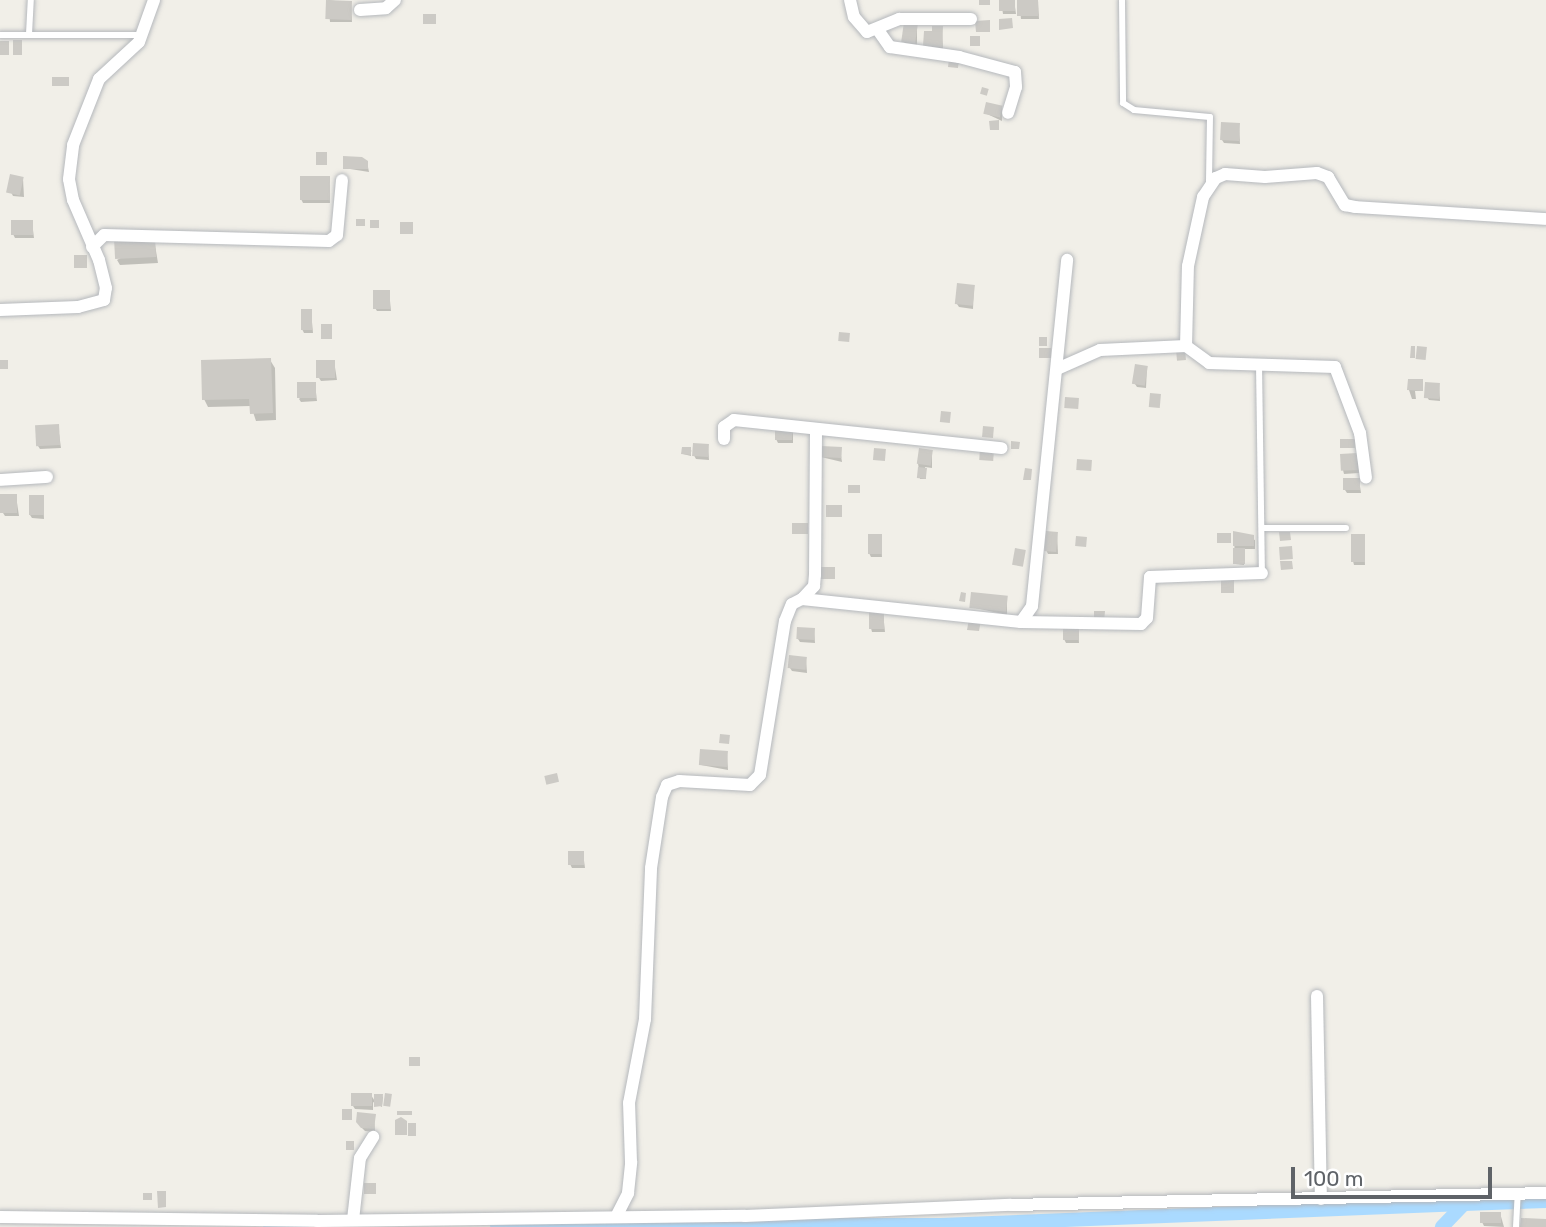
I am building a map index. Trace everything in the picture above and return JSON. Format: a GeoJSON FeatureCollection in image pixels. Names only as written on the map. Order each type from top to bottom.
{"type":"FeatureCollection","features":[{"type":"Feature","properties":{"kind":"street"},"geometry":{"type":"LineString","coordinates":[[0,310],[97,305],[106,288],[71,190],[73,145],[99,79],[143,35],[154,0]]}},
{"type":"Feature","properties":{"kind":"street"},"geometry":{"type":"LineString","coordinates":[[360,10],[386,8],[395,0]]}},
{"type":"Feature","properties":{"kind":"street"},"geometry":{"type":"LineString","coordinates":[[850,0],[860,28],[878,30],[899,19],[971,19]]}},
{"type":"Feature","properties":{"kind":"street"},"geometry":{"type":"LineString","coordinates":[[878,30],[890,47],[959,57],[1014,72],[1016,87],[1008,113]]}},
{"type":"Feature","properties":{"kind":"street"},"geometry":{"type":"LineString","coordinates":[[1186,346],[1188,266],[1209,186],[1225,174],[1265,177],[1317,173],[1328,177],[1339,199],[1354,207],[1546,219]]}},
{"type":"Feature","properties":{"kind":"street"},"geometry":{"type":"LineString","coordinates":[[92,247],[104,235],[329,241],[337,235],[342,180]]}},
{"type":"Feature","properties":{"kind":"street"},"geometry":{"type":"LineString","coordinates":[[1021,622],[1028,618],[1032,606],[1067,260]]}},
{"type":"Feature","properties":{"kind":"street"},"geometry":{"type":"LineString","coordinates":[[1057,369],[1100,350],[1186,346],[1209,363],[1335,366],[1360,433],[1366,478]]}},
{"type":"Feature","properties":{"kind":"street"},"geometry":{"type":"LineString","coordinates":[[724,439],[724,427],[734,420],[1002,448]]}},
{"type":"Feature","properties":{"kind":"street"},"geometry":{"type":"LineString","coordinates":[[616,1217],[628,1193],[629,1103],[645,1019],[651,868],[663,797],[667,785],[679,781],[750,785],[760,775],[785,621],[792,604],[802,599],[814,586],[816,429]]}},
{"type":"Feature","properties":{"kind":"street"},"geometry":{"type":"LineString","coordinates":[[0,480],[47,477]]}},
{"type":"Feature","properties":{"kind":"street"},"geometry":{"type":"LineString","coordinates":[[802,599],[1021,622],[1144,623],[1150,577],[1262,573]]}},
{"type":"Feature","properties":{"kind":"street"},"geometry":{"type":"LineString","coordinates":[[1317,996],[1321,1199]]}},
{"type":"Feature","properties":{"kind":"street"},"geometry":{"type":"LineString","coordinates":[[353,1220],[360,1158],[373,1137]]}},
{"type":"Feature","properties":{"kind":"street"},"geometry":{"type":"LineString","coordinates":[[0,1217],[219,1224],[353,1220],[532,1223],[616,1217],[1546,1193]]}},
{"type":"Feature","properties":{"kind":"lane"},"geometry":{"type":"LineString","coordinates":[[29,34],[31,0]]}},
{"type":"Feature","properties":{"kind":"lane"},"geometry":{"type":"LineString","coordinates":[[1122,0],[1123,103],[1134,110],[1210,117],[1209,186]]}},
{"type":"Feature","properties":{"kind":"lane"},"geometry":{"type":"LineString","coordinates":[[0,35],[143,35]]}},
{"type":"Feature","properties":{"kind":"lane"},"geometry":{"type":"LineString","coordinates":[[1259,364],[1262,573]]}},
{"type":"Feature","properties":{"kind":"lane"},"geometry":{"type":"LineString","coordinates":[[1262,528],[1346,527]]}},
{"type":"Feature","properties":{"kind":"lane"},"geometry":{"type":"LineString","coordinates":[[1516,1227],[1518,1195]]}},
{"type":"Feature","properties":{"kind":"building"},"geometry":{"type":"Polygon","coordinates":[[[326,0],[352,1],[351,20],[325,19],[326,0]]]}},
{"type":"Feature","properties":{"kind":"building"},"geometry":{"type":"Polygon","coordinates":[[[979,0],[990,0],[990,5],[979,5],[979,0]]]}},
{"type":"Feature","properties":{"kind":"building"},"geometry":{"type":"Polygon","coordinates":[[[999,0],[1015,0],[1015,11],[999,11],[999,0]]]}},
{"type":"Feature","properties":{"kind":"building"},"geometry":{"type":"Polygon","coordinates":[[[1017,0],[1038,0],[1038,16],[1017,16],[1017,0]]]}},
{"type":"Feature","properties":{"kind":"building"},"geometry":{"type":"Polygon","coordinates":[[[423,14],[436,14],[436,24],[423,24],[423,14]]]}},
{"type":"Feature","properties":{"kind":"building"},"geometry":{"type":"Polygon","coordinates":[[[1012,18],[1013,28],[999,30],[999,19],[1012,18]]]}},
{"type":"Feature","properties":{"kind":"building"},"geometry":{"type":"Polygon","coordinates":[[[990,20],[990,32],[976,32],[975,21],[990,20]]]}},
{"type":"Feature","properties":{"kind":"building"},"geometry":{"type":"Polygon","coordinates":[[[904,22],[918,24],[915,44],[901,42],[904,22]]]}},
{"type":"Feature","properties":{"kind":"building"},"geometry":{"type":"Polygon","coordinates":[[[932,26],[943,26],[942,47],[923,46],[924,31],[932,31],[932,26]]]}},
{"type":"Feature","properties":{"kind":"building"},"geometry":{"type":"Polygon","coordinates":[[[970,36],[980,36],[980,46],[970,46],[970,36]]]}},
{"type":"Feature","properties":{"kind":"building"},"geometry":{"type":"Polygon","coordinates":[[[13,40],[22,40],[22,55],[13,55],[13,40]]]}},
{"type":"Feature","properties":{"kind":"building"},"geometry":{"type":"Polygon","coordinates":[[[0,41],[9,41],[9,55],[0,55],[0,41]]]}},
{"type":"Feature","properties":{"kind":"building"},"geometry":{"type":"Polygon","coordinates":[[[949,58],[959,59],[958,68],[948,67],[949,58]]]}},
{"type":"Feature","properties":{"kind":"building"},"geometry":{"type":"Polygon","coordinates":[[[52,77],[69,77],[69,86],[52,86],[52,77]]]}},
{"type":"Feature","properties":{"kind":"building"},"geometry":{"type":"Polygon","coordinates":[[[982,87],[989,89],[987,96],[980,94],[982,87]]]}},
{"type":"Feature","properties":{"kind":"building"},"geometry":{"type":"Polygon","coordinates":[[[986,102],[1003,106],[1000,118],[983,114],[986,102]]]}},
{"type":"Feature","properties":{"kind":"building"},"geometry":{"type":"Polygon","coordinates":[[[999,120],[999,130],[990,130],[989,121],[999,120]]]}},
{"type":"Feature","properties":{"kind":"building"},"geometry":{"type":"Polygon","coordinates":[[[1221,122],[1240,123],[1239,141],[1220,140],[1221,122]]]}},
{"type":"Feature","properties":{"kind":"building"},"geometry":{"type":"Polygon","coordinates":[[[316,152],[327,152],[327,165],[316,165],[316,152]]]}},
{"type":"Feature","properties":{"kind":"building"},"geometry":{"type":"Polygon","coordinates":[[[343,156],[362,157],[368,161],[368,169],[343,169],[343,156]]]}},
{"type":"Feature","properties":{"kind":"building"},"geometry":{"type":"Polygon","coordinates":[[[10,174],[24,177],[20,195],[6,193],[10,174]]]}},
{"type":"Feature","properties":{"kind":"building"},"geometry":{"type":"Polygon","coordinates":[[[300,176],[330,176],[330,200],[300,200],[300,176]]]}},
{"type":"Feature","properties":{"kind":"building"},"geometry":{"type":"Polygon","coordinates":[[[356,219],[365,219],[365,226],[356,226],[356,219]]]}},
{"type":"Feature","properties":{"kind":"building"},"geometry":{"type":"Polygon","coordinates":[[[11,220],[33,220],[33,235],[11,235],[11,220]]]}},
{"type":"Feature","properties":{"kind":"building"},"geometry":{"type":"Polygon","coordinates":[[[370,220],[379,220],[379,228],[370,228],[370,220]]]}},
{"type":"Feature","properties":{"kind":"building"},"geometry":{"type":"Polygon","coordinates":[[[400,222],[413,222],[413,234],[400,234],[400,222]]]}},
{"type":"Feature","properties":{"kind":"building"},"geometry":{"type":"Polygon","coordinates":[[[155,237],[156,257],[115,259],[114,239],[155,237]]]}},
{"type":"Feature","properties":{"kind":"building"},"geometry":{"type":"Polygon","coordinates":[[[74,255],[87,255],[87,268],[74,268],[74,255]]]}},
{"type":"Feature","properties":{"kind":"building"},"geometry":{"type":"Polygon","coordinates":[[[957,283],[975,285],[973,306],[955,304],[957,283]]]}},
{"type":"Feature","properties":{"kind":"building"},"geometry":{"type":"Polygon","coordinates":[[[373,290],[390,290],[390,309],[373,309],[373,290]]]}},
{"type":"Feature","properties":{"kind":"building"},"geometry":{"type":"Polygon","coordinates":[[[301,309],[312,309],[312,330],[301,330],[301,309]]]}},
{"type":"Feature","properties":{"kind":"building"},"geometry":{"type":"Polygon","coordinates":[[[321,324],[332,324],[332,339],[321,339],[321,324]]]}},
{"type":"Feature","properties":{"kind":"building"},"geometry":{"type":"Polygon","coordinates":[[[839,332],[850,333],[849,342],[838,341],[839,332]]]}},
{"type":"Feature","properties":{"kind":"building"},"geometry":{"type":"Polygon","coordinates":[[[1039,337],[1047,337],[1047,346],[1039,346],[1039,337]]]}},
{"type":"Feature","properties":{"kind":"building"},"geometry":{"type":"Polygon","coordinates":[[[1411,346],[1415,346],[1415,358],[1410,358],[1411,346]]]}},
{"type":"Feature","properties":{"kind":"building"},"geometry":{"type":"Polygon","coordinates":[[[1417,346],[1427,347],[1426,360],[1416,359],[1417,346]]]}},
{"type":"Feature","properties":{"kind":"building"},"geometry":{"type":"Polygon","coordinates":[[[1039,348],[1051,348],[1051,358],[1039,358],[1039,348]]]}},
{"type":"Feature","properties":{"kind":"building"},"geometry":{"type":"Polygon","coordinates":[[[1185,349],[1186,360],[1177,361],[1176,350],[1185,349]]]}},
{"type":"Feature","properties":{"kind":"building"},"geometry":{"type":"Polygon","coordinates":[[[271,358],[273,413],[250,414],[249,399],[202,400],[201,360],[271,358]]]}},
{"type":"Feature","properties":{"kind":"building"},"geometry":{"type":"Polygon","coordinates":[[[0,360],[8,360],[8,369],[0,369],[0,360]]]}},
{"type":"Feature","properties":{"kind":"building"},"geometry":{"type":"Polygon","coordinates":[[[316,360],[335,360],[335,378],[316,378],[316,360]]]}},
{"type":"Feature","properties":{"kind":"building"},"geometry":{"type":"Polygon","coordinates":[[[1135,364],[1148,366],[1145,386],[1132,384],[1135,364]]]}},
{"type":"Feature","properties":{"kind":"building"},"geometry":{"type":"Polygon","coordinates":[[[1408,379],[1423,379],[1423,391],[1407,390],[1408,379]]]}},
{"type":"Feature","properties":{"kind":"building"},"geometry":{"type":"Polygon","coordinates":[[[297,382],[316,382],[316,398],[297,398],[297,382]]]}},
{"type":"Feature","properties":{"kind":"building"},"geometry":{"type":"Polygon","coordinates":[[[1425,382],[1440,383],[1439,399],[1424,398],[1425,382]]]}},
{"type":"Feature","properties":{"kind":"building"},"geometry":{"type":"Polygon","coordinates":[[[1150,393],[1161,394],[1160,408],[1149,407],[1150,393]]]}},
{"type":"Feature","properties":{"kind":"building"},"geometry":{"type":"Polygon","coordinates":[[[1065,397],[1079,398],[1078,409],[1064,408],[1065,397]]]}},
{"type":"Feature","properties":{"kind":"building"},"geometry":{"type":"Polygon","coordinates":[[[941,411],[951,412],[950,423],[940,422],[941,411]]]}},
{"type":"Feature","properties":{"kind":"building"},"geometry":{"type":"Polygon","coordinates":[[[59,424],[60,445],[36,446],[35,425],[59,424]]]}},
{"type":"Feature","properties":{"kind":"building"},"geometry":{"type":"Polygon","coordinates":[[[775,425],[792,425],[792,440],[775,440],[775,425]]]}},
{"type":"Feature","properties":{"kind":"building"},"geometry":{"type":"Polygon","coordinates":[[[983,426],[994,427],[993,438],[982,437],[983,426]]]}},
{"type":"Feature","properties":{"kind":"building"},"geometry":{"type":"Polygon","coordinates":[[[1340,439],[1355,439],[1355,448],[1340,448],[1340,439]]]}},
{"type":"Feature","properties":{"kind":"building"},"geometry":{"type":"Polygon","coordinates":[[[1011,441],[1020,442],[1019,449],[1011,449],[1011,441]]]}},
{"type":"Feature","properties":{"kind":"building"},"geometry":{"type":"Polygon","coordinates":[[[693,443],[709,444],[708,457],[692,456],[693,443]]]}},
{"type":"Feature","properties":{"kind":"building"},"geometry":{"type":"Polygon","coordinates":[[[821,446],[842,447],[841,458],[820,457],[821,446]]]}},
{"type":"Feature","properties":{"kind":"building"},"geometry":{"type":"Polygon","coordinates":[[[682,447],[691,447],[691,455],[681,454],[682,447]]]}},
{"type":"Feature","properties":{"kind":"building"},"geometry":{"type":"Polygon","coordinates":[[[874,448],[886,449],[885,461],[873,460],[874,448]]]}},
{"type":"Feature","properties":{"kind":"building"},"geometry":{"type":"Polygon","coordinates":[[[919,448],[933,450],[931,466],[917,464],[919,448]]]}},
{"type":"Feature","properties":{"kind":"building"},"geometry":{"type":"Polygon","coordinates":[[[980,449],[994,450],[993,461],[979,460],[980,449]]]}},
{"type":"Feature","properties":{"kind":"building"},"geometry":{"type":"Polygon","coordinates":[[[1357,453],[1358,470],[1341,471],[1340,454],[1357,453]]]}},
{"type":"Feature","properties":{"kind":"building"},"geometry":{"type":"Polygon","coordinates":[[[1077,459],[1092,460],[1091,471],[1076,470],[1077,459]]]}},
{"type":"Feature","properties":{"kind":"building"},"geometry":{"type":"Polygon","coordinates":[[[918,467],[927,468],[926,479],[917,478],[918,467]]]}},
{"type":"Feature","properties":{"kind":"building"},"geometry":{"type":"Polygon","coordinates":[[[1025,468],[1032,469],[1031,480],[1023,480],[1025,468]]]}},
{"type":"Feature","properties":{"kind":"building"},"geometry":{"type":"Polygon","coordinates":[[[1343,478],[1360,478],[1360,490],[1343,490],[1343,478]]]}},
{"type":"Feature","properties":{"kind":"building"},"geometry":{"type":"Polygon","coordinates":[[[848,485],[860,485],[860,493],[848,493],[848,485]]]}},
{"type":"Feature","properties":{"kind":"building"},"geometry":{"type":"Polygon","coordinates":[[[0,494],[17,494],[17,513],[0,513],[0,494]]]}},
{"type":"Feature","properties":{"kind":"building"},"geometry":{"type":"Polygon","coordinates":[[[29,495],[44,495],[44,515],[29,515],[29,495]]]}},
{"type":"Feature","properties":{"kind":"building"},"geometry":{"type":"Polygon","coordinates":[[[826,505],[842,505],[842,517],[826,517],[826,505]]]}},
{"type":"Feature","properties":{"kind":"building"},"geometry":{"type":"Polygon","coordinates":[[[792,523],[808,523],[808,534],[792,534],[792,523]]]}},
{"type":"Feature","properties":{"kind":"building"},"geometry":{"type":"Polygon","coordinates":[[[1046,531],[1058,532],[1056,552],[1044,551],[1046,531]]]}},
{"type":"Feature","properties":{"kind":"building"},"geometry":{"type":"Polygon","coordinates":[[[1233,531],[1254,535],[1254,546],[1233,546],[1233,531]]]}},
{"type":"Feature","properties":{"kind":"building"},"geometry":{"type":"Polygon","coordinates":[[[1279,532],[1290,532],[1291,540],[1280,541],[1279,532]]]}},
{"type":"Feature","properties":{"kind":"building"},"geometry":{"type":"Polygon","coordinates":[[[1217,533],[1231,533],[1231,543],[1217,543],[1217,533]]]}},
{"type":"Feature","properties":{"kind":"building"},"geometry":{"type":"Polygon","coordinates":[[[868,534],[882,534],[882,554],[868,554],[868,534]]]}},
{"type":"Feature","properties":{"kind":"building"},"geometry":{"type":"Polygon","coordinates":[[[1351,534],[1365,534],[1365,562],[1351,562],[1351,534]]]}},
{"type":"Feature","properties":{"kind":"building"},"geometry":{"type":"Polygon","coordinates":[[[1076,536],[1087,537],[1086,547],[1075,546],[1076,536]]]}},
{"type":"Feature","properties":{"kind":"building"},"geometry":{"type":"Polygon","coordinates":[[[1292,546],[1293,559],[1280,560],[1279,547],[1292,546]]]}},
{"type":"Feature","properties":{"kind":"building"},"geometry":{"type":"Polygon","coordinates":[[[1015,548],[1026,550],[1023,567],[1012,565],[1015,548]]]}},
{"type":"Feature","properties":{"kind":"building"},"geometry":{"type":"Polygon","coordinates":[[[1233,548],[1245,548],[1245,564],[1233,564],[1233,548]]]}},
{"type":"Feature","properties":{"kind":"building"},"geometry":{"type":"Polygon","coordinates":[[[1280,561],[1292,561],[1293,569],[1281,570],[1280,561]]]}},
{"type":"Feature","properties":{"kind":"building"},"geometry":{"type":"Polygon","coordinates":[[[820,567],[835,567],[835,579],[820,579],[820,567]]]}},
{"type":"Feature","properties":{"kind":"building"},"geometry":{"type":"Polygon","coordinates":[[[1221,579],[1234,579],[1234,593],[1221,593],[1221,579]]]}},
{"type":"Feature","properties":{"kind":"building"},"geometry":{"type":"Polygon","coordinates":[[[961,592],[966,593],[965,602],[959,601],[961,592]]]}},
{"type":"Feature","properties":{"kind":"building"},"geometry":{"type":"Polygon","coordinates":[[[971,592],[1008,596],[1006,612],[969,608],[971,592]]]}},
{"type":"Feature","properties":{"kind":"building"},"geometry":{"type":"Polygon","coordinates":[[[869,611],[884,611],[884,629],[869,629],[869,611]]]}},
{"type":"Feature","properties":{"kind":"building"},"geometry":{"type":"Polygon","coordinates":[[[1094,611],[1105,611],[1104,622],[1094,621],[1094,611]]]}},
{"type":"Feature","properties":{"kind":"building"},"geometry":{"type":"Polygon","coordinates":[[[969,619],[981,620],[979,631],[967,630],[969,619]]]}},
{"type":"Feature","properties":{"kind":"building"},"geometry":{"type":"Polygon","coordinates":[[[797,627],[815,628],[814,640],[796,639],[797,627]]]}},
{"type":"Feature","properties":{"kind":"building"},"geometry":{"type":"Polygon","coordinates":[[[1063,627],[1079,627],[1079,640],[1063,640],[1063,627]]]}},
{"type":"Feature","properties":{"kind":"building"},"geometry":{"type":"Polygon","coordinates":[[[789,655],[807,657],[806,670],[788,668],[789,655]]]}},
{"type":"Feature","properties":{"kind":"building"},"geometry":{"type":"Polygon","coordinates":[[[720,734],[730,735],[729,744],[719,743],[720,734]]]}},
{"type":"Feature","properties":{"kind":"building"},"geometry":{"type":"Polygon","coordinates":[[[700,749],[728,751],[727,767],[699,765],[700,749]]]}},
{"type":"Feature","properties":{"kind":"building"},"geometry":{"type":"Polygon","coordinates":[[[557,773],[559,782],[546,785],[544,776],[557,773]]]}},
{"type":"Feature","properties":{"kind":"building"},"geometry":{"type":"Polygon","coordinates":[[[568,851],[584,851],[584,865],[568,865],[568,851]]]}},
{"type":"Feature","properties":{"kind":"building"},"geometry":{"type":"Polygon","coordinates":[[[409,1057],[420,1057],[420,1066],[409,1066],[409,1057]]]}},
{"type":"Feature","properties":{"kind":"building"},"geometry":{"type":"Polygon","coordinates":[[[351,1093],[372,1093],[372,1106],[351,1106],[351,1093]]]}},
{"type":"Feature","properties":{"kind":"building"},"geometry":{"type":"Polygon","coordinates":[[[385,1093],[392,1094],[390,1107],[383,1106],[385,1093]]]}},
{"type":"Feature","properties":{"kind":"building"},"geometry":{"type":"Polygon","coordinates":[[[374,1094],[383,1094],[382,1106],[374,1107],[374,1094]]]}},
{"type":"Feature","properties":{"kind":"building"},"geometry":{"type":"Polygon","coordinates":[[[342,1109],[352,1109],[352,1120],[342,1120],[342,1109]]]}},
{"type":"Feature","properties":{"kind":"building"},"geometry":{"type":"Polygon","coordinates":[[[397,1111],[412,1111],[412,1115],[397,1115],[397,1111]]]}},
{"type":"Feature","properties":{"kind":"building"},"geometry":{"type":"Polygon","coordinates":[[[357,1112],[376,1114],[374,1129],[361,1128],[356,1122],[357,1112]]]}},
{"type":"Feature","properties":{"kind":"building"},"geometry":{"type":"Polygon","coordinates":[[[401,1117],[407,1121],[407,1135],[395,1135],[395,1120],[401,1117]]]}},
{"type":"Feature","properties":{"kind":"building"},"geometry":{"type":"Polygon","coordinates":[[[408,1123],[416,1123],[416,1136],[408,1136],[408,1123]]]}},
{"type":"Feature","properties":{"kind":"building"},"geometry":{"type":"Polygon","coordinates":[[[346,1141],[354,1141],[354,1150],[346,1150],[346,1141]]]}},
{"type":"Feature","properties":{"kind":"building"},"geometry":{"type":"Polygon","coordinates":[[[364,1183],[376,1183],[376,1194],[364,1194],[364,1183]]]}},
{"type":"Feature","properties":{"kind":"building"},"geometry":{"type":"Polygon","coordinates":[[[157,1191],[166,1191],[166,1207],[158,1208],[157,1191]]]}},
{"type":"Feature","properties":{"kind":"building"},"geometry":{"type":"Polygon","coordinates":[[[143,1193],[152,1193],[152,1200],[143,1200],[143,1193]]]}},
{"type":"Feature","properties":{"kind":"building"},"geometry":{"type":"Polygon","coordinates":[[[1480,1212],[1501,1212],[1501,1223],[1480,1223],[1480,1212]]]}},
{"type":"Feature","properties":{"kind":"building"},"geometry":{"type":"Polygon","coordinates":[[[1521,1218],[1546,1219],[1546,1227],[1520,1227],[1521,1218]]]}},
{"type":"Feature","properties":{"kind":"waterway"},"geometry":{"type":"LineString","coordinates":[[1464,1204],[1546,1201]]}},
{"type":"Feature","properties":{"kind":"waterway"},"geometry":{"type":"LineString","coordinates":[[497,1225],[940,1225],[1464,1204],[1442,1227]]}},
{"type":"Feature","properties":{"kind":"waterway"},"geometry":{"type":"LineString","coordinates":[[270,1227],[302,1226]]}}]}
